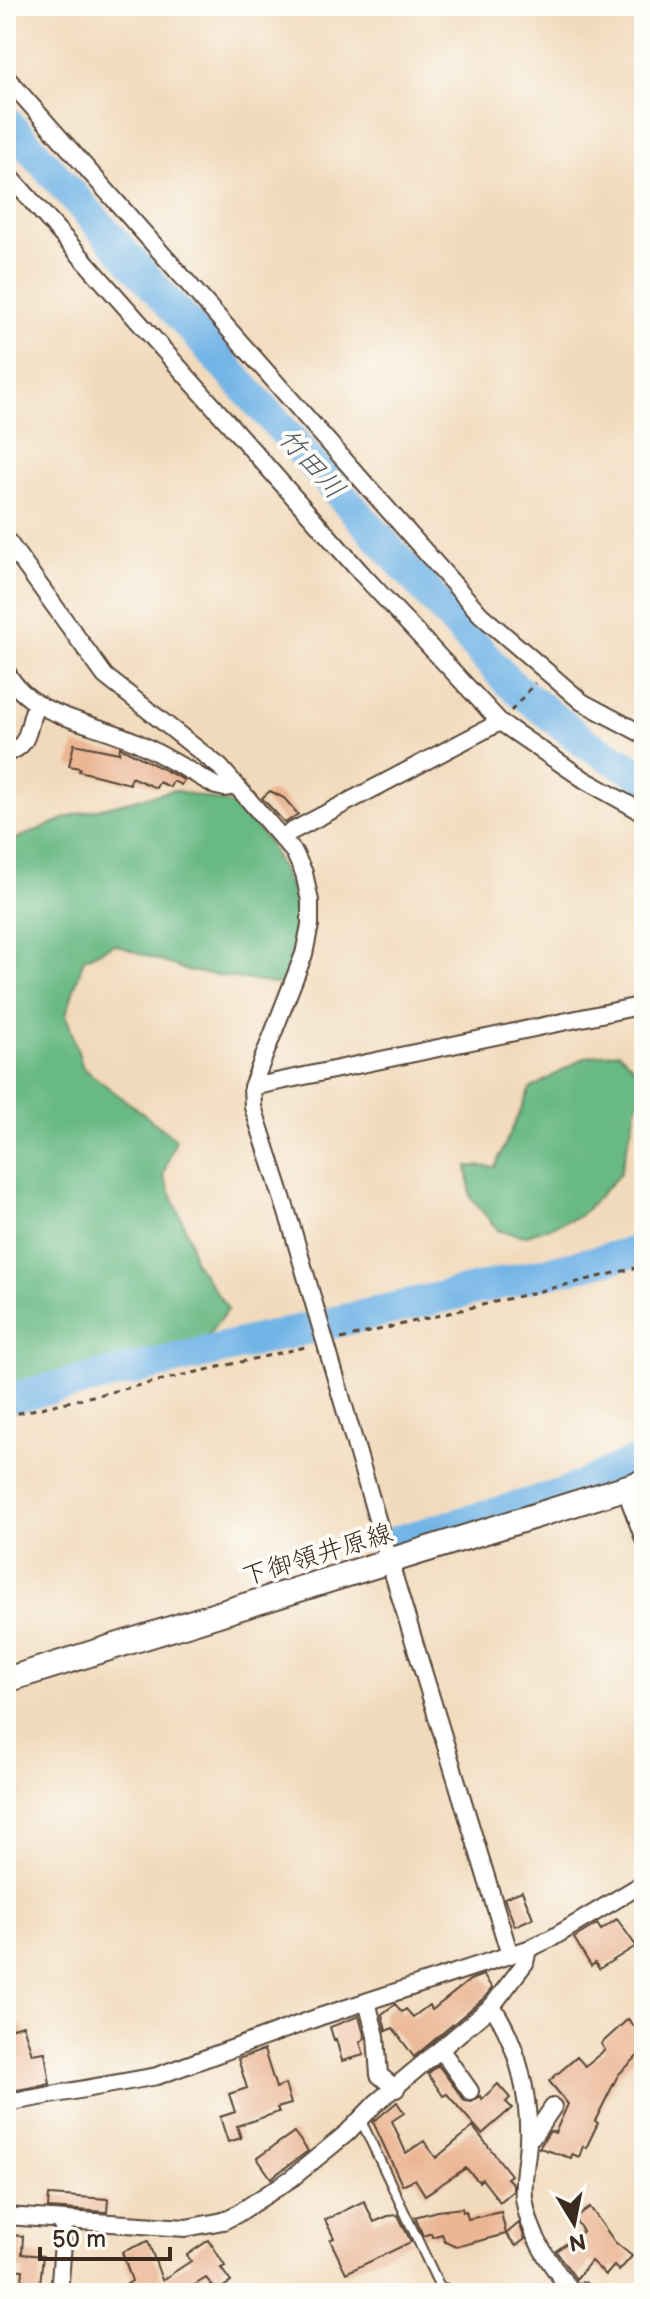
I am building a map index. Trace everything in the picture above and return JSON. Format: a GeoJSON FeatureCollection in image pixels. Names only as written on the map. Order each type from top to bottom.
{"type":"FeatureCollection","features":[{"type":"Feature","properties":{"kind":"main road","name":"下御領井原線"},"geometry":{"type":"LineString","coordinates":[[6,1680],[634,1485]]}},
{"type":"Feature","properties":{"kind":"street"},"geometry":{"type":"LineString","coordinates":[[6,77],[481,615],[582,702],[644,735]]}},
{"type":"Feature","properties":{"kind":"street"},"geometry":{"type":"LineString","coordinates":[[6,172],[362,574],[503,720],[585,780],[644,813]]}},
{"type":"Feature","properties":{"kind":"street"},"geometry":{"type":"LineString","coordinates":[[6,539],[105,676],[220,767],[294,852],[304,873],[310,901],[310,925],[304,954],[252,1087],[253,1107],[510,1955]]}},
{"type":"Feature","properties":{"kind":"street"},"geometry":{"type":"LineString","coordinates":[[6,671],[12,683],[36,705],[132,741],[216,786],[236,786]]}},
{"type":"Feature","properties":{"kind":"street"},"geometry":{"type":"LineString","coordinates":[[6,753],[18,750],[25,742],[36,705]]}},
{"type":"Feature","properties":{"kind":"street"},"geometry":{"type":"LineString","coordinates":[[281,837],[503,720]]}},
{"type":"Feature","properties":{"kind":"street"},"geometry":{"type":"LineString","coordinates":[[252,1087],[644,1005]]}},
{"type":"Feature","properties":{"kind":"street"},"geometry":{"type":"LineString","coordinates":[[634,1485],[644,1539]]}},
{"type":"Feature","properties":{"kind":"street"},"geometry":{"type":"LineString","coordinates":[[6,2103],[157,2076],[528,1949],[644,1883]]}},
{"type":"Feature","properties":{"kind":"street"},"geometry":{"type":"LineString","coordinates":[[6,2216],[186,2228],[223,2221],[237,2214],[292,2178],[488,2010],[525,1963],[528,1949]]}},
{"type":"Feature","properties":{"kind":"street"},"geometry":{"type":"LineString","coordinates":[[367,2002],[376,2036],[379,2075],[396,2089]]}},
{"type":"Feature","properties":{"kind":"street"},"geometry":{"type":"LineString","coordinates":[[488,2010],[507,2058],[513,2083]]}},
{"type":"Feature","properties":{"kind":"street"},"geometry":{"type":"LineString","coordinates":[[488,2010],[513,2047],[520,2069],[528,2139],[523,2196],[530,2223],[540,2250],[570,2292]]}},
{"type":"Feature","properties":{"kind":"street"},"geometry":{"type":"LineString","coordinates":[[441,2050],[470,2091]]}},
{"type":"Feature","properties":{"kind":"street"},"geometry":{"type":"LineString","coordinates":[[528,2139],[553,2107]]}},
{"type":"Feature","properties":{"kind":"street"},"geometry":{"type":"LineString","coordinates":[[59,2293],[64,2231],[60,2221]]}},
{"type":"Feature","properties":{"kind":"lane"},"geometry":{"type":"LineString","coordinates":[[358,2121],[364,2127],[445,2293]]}},
{"type":"Feature","properties":{"kind":"lane"},"geometry":{"type":"LineString","coordinates":[[570,2292],[583,2287],[592,2293]]}},
{"type":"Feature","properties":{"kind":"path"},"geometry":{"type":"LineString","coordinates":[[638,6],[644,28]]}},
{"type":"Feature","properties":{"kind":"path"},"geometry":{"type":"LineString","coordinates":[[503,720],[542,676]]}},
{"type":"Feature","properties":{"kind":"green space"},"geometry":{"type":"Polygon","coordinates":[[[174,790],[239,806],[269,843],[296,899],[295,950],[283,985],[188,971],[114,944],[84,959],[66,1014],[83,1068],[176,1139],[163,1175],[189,1237],[194,1261],[228,1309],[203,1342],[6,1388],[6,843],[74,815],[174,790]]]}},
{"type":"Feature","properties":{"kind":"green space"},"geometry":{"type":"Polygon","coordinates":[[[619,1052],[644,1078],[620,1174],[580,1216],[525,1236],[499,1231],[471,1198],[467,1166],[495,1167],[530,1089],[586,1057],[619,1052]]]}},
{"type":"Feature","properties":{"kind":"building"},"geometry":{"type":"Polygon","coordinates":[[[74,744],[119,753],[120,747],[184,780],[181,785],[173,781],[170,787],[159,782],[156,788],[131,777],[130,784],[79,771],[80,768],[69,766],[74,744]]]}},
{"type":"Feature","properties":{"kind":"building"},"geometry":{"type":"Polygon","coordinates":[[[270,791],[284,798],[298,814],[285,823],[262,798],[270,791]]]}},
{"type":"Feature","properties":{"kind":"building"},"geometry":{"type":"Polygon","coordinates":[[[522,1891],[533,1918],[515,1926],[504,1898],[522,1891]]]}},
{"type":"Feature","properties":{"kind":"building"},"geometry":{"type":"Polygon","coordinates":[[[617,1919],[636,1946],[599,1969],[595,1963],[591,1966],[574,1938],[597,1924],[601,1930],[617,1919]]]}},
{"type":"Feature","properties":{"kind":"building"},"geometry":{"type":"Polygon","coordinates":[[[483,1975],[492,1988],[484,1998],[414,2057],[393,2028],[386,2031],[382,2014],[395,2004],[413,2017],[429,2005],[432,2010],[470,1980],[483,1975]]]}},
{"type":"Feature","properties":{"kind":"building"},"geometry":{"type":"Polygon","coordinates":[[[359,2016],[365,2038],[360,2042],[364,2055],[342,2061],[330,2027],[359,2016]]]}},
{"type":"Feature","properties":{"kind":"building"},"geometry":{"type":"Polygon","coordinates":[[[628,2019],[644,2037],[644,2050],[618,2075],[595,2121],[598,2123],[586,2148],[583,2146],[579,2157],[572,2154],[571,2158],[539,2148],[550,2131],[555,2133],[568,2104],[549,2081],[577,2057],[585,2066],[605,2050],[601,2044],[628,2019]]]}},
{"type":"Feature","properties":{"kind":"building"},"geometry":{"type":"Polygon","coordinates":[[[23,2025],[32,2054],[45,2052],[50,2084],[6,2092],[6,2030],[23,2025]]]}},
{"type":"Feature","properties":{"kind":"building"},"geometry":{"type":"Polygon","coordinates":[[[264,2050],[276,2088],[285,2084],[291,2104],[277,2108],[279,2112],[237,2126],[241,2138],[228,2142],[220,2117],[235,2112],[229,2094],[247,2088],[238,2059],[264,2050]]]}},
{"type":"Feature","properties":{"kind":"building"},"geometry":{"type":"Polygon","coordinates":[[[438,2065],[465,2101],[472,2102],[480,2096],[482,2099],[498,2084],[510,2098],[506,2102],[512,2108],[482,2134],[447,2094],[443,2096],[428,2074],[438,2065]]]}},
{"type":"Feature","properties":{"kind":"building"},"geometry":{"type":"Polygon","coordinates":[[[397,2102],[404,2113],[392,2121],[406,2153],[424,2141],[436,2158],[473,2127],[511,2175],[507,2178],[513,2184],[513,2191],[500,2202],[482,2179],[479,2182],[466,2168],[425,2195],[415,2179],[402,2185],[373,2122],[397,2102]]]}},
{"type":"Feature","properties":{"kind":"building"},"geometry":{"type":"Polygon","coordinates":[[[294,2132],[308,2151],[271,2178],[257,2158],[294,2132]]]}},
{"type":"Feature","properties":{"kind":"building"},"geometry":{"type":"Polygon","coordinates":[[[49,2195],[108,2199],[107,2212],[48,2208],[49,2195]]]}},
{"type":"Feature","properties":{"kind":"building"},"geometry":{"type":"Polygon","coordinates":[[[364,2201],[374,2222],[398,2215],[411,2242],[346,2273],[330,2240],[334,2238],[325,2220],[364,2201]]]}},
{"type":"Feature","properties":{"kind":"building"},"geometry":{"type":"Polygon","coordinates":[[[590,2207],[615,2242],[632,2256],[619,2271],[614,2266],[606,2275],[591,2261],[576,2279],[556,2251],[583,2231],[574,2218],[590,2207]]]}},
{"type":"Feature","properties":{"kind":"building"},"geometry":{"type":"Polygon","coordinates":[[[462,2208],[468,2219],[501,2212],[506,2234],[456,2247],[445,2242],[442,2234],[423,2236],[415,2217],[462,2208]]]}},
{"type":"Feature","properties":{"kind":"building"},"geometry":{"type":"Polygon","coordinates":[[[519,2223],[525,2239],[516,2246],[506,2234],[519,2223]]]}},
{"type":"Feature","properties":{"kind":"building"},"geometry":{"type":"Polygon","coordinates":[[[6,2235],[23,2236],[22,2254],[43,2256],[39,2293],[21,2293],[23,2270],[6,2269],[6,2235]]]}},
{"type":"Feature","properties":{"kind":"building"},"geometry":{"type":"Polygon","coordinates":[[[209,2240],[231,2282],[217,2291],[206,2278],[182,2293],[131,2293],[127,2284],[132,2281],[122,2252],[148,2241],[162,2280],[191,2261],[187,2255],[209,2240]]]}},
{"type":"Feature","properties":{"kind":"waterway","name":"竹田川"},"geometry":{"type":"LineString","coordinates":[[6,121],[509,683],[587,744],[644,776]]}},
{"type":"Feature","properties":{"kind":"waterway"},"geometry":{"type":"LineString","coordinates":[[6,1399],[644,1250]]}},
{"type":"Feature","properties":{"kind":"waterway"},"geometry":{"type":"LineString","coordinates":[[398,1541],[564,1494],[644,1458]]}}]}
